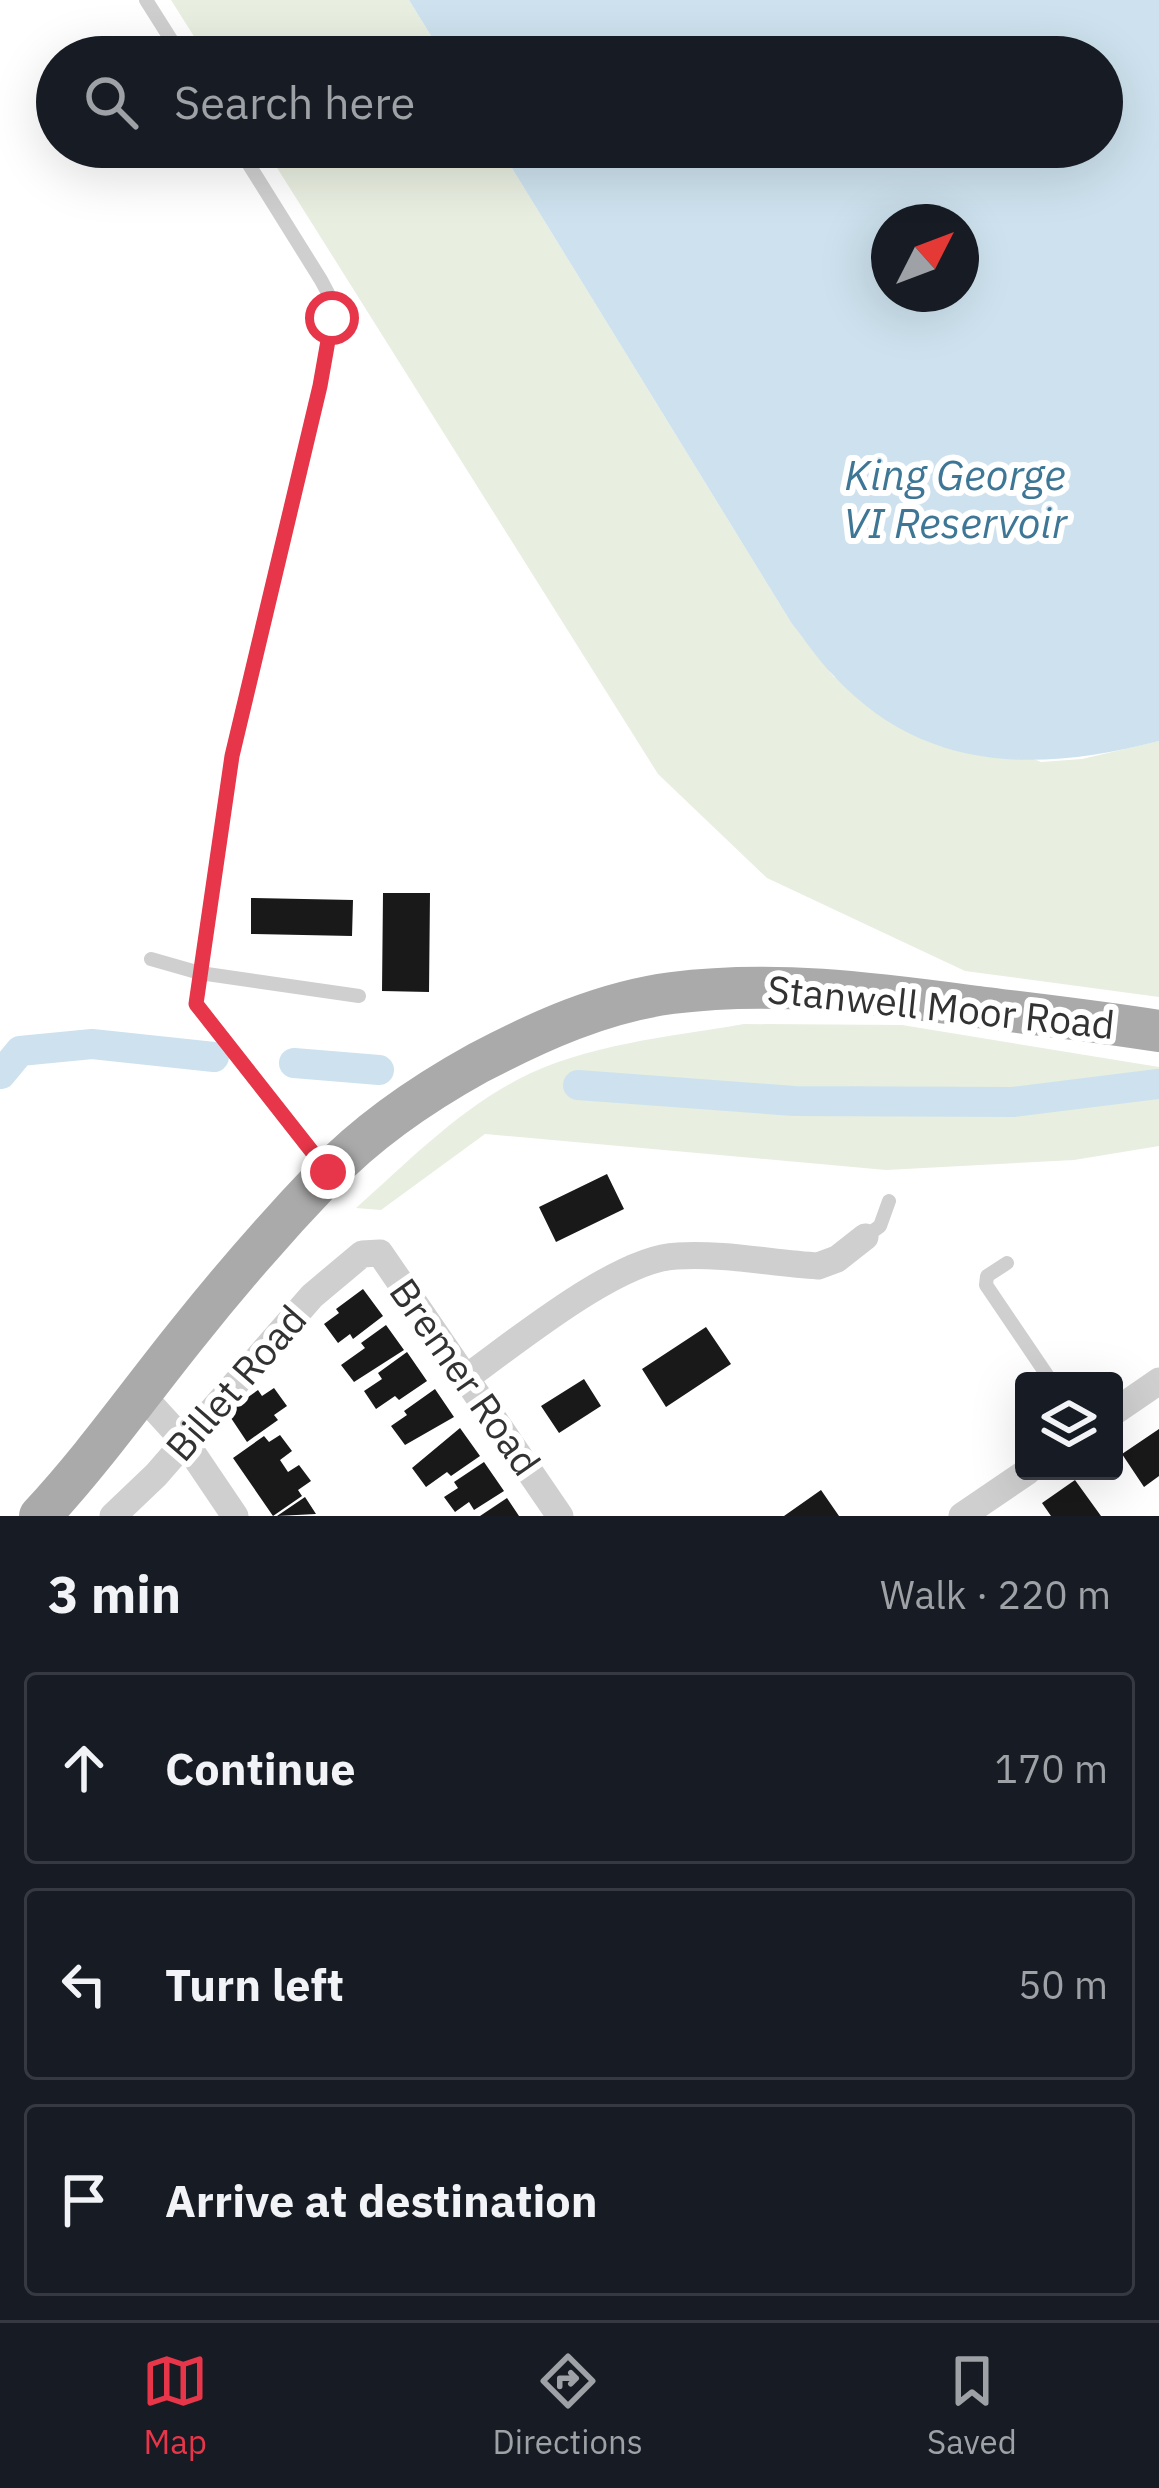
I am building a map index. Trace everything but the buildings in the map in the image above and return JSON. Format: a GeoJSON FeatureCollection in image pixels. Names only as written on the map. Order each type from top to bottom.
{"type":"FeatureCollection","features":[{"type":"Feature","properties":{"kind":"main road","name":"Stanwell Moor Road"},"geometry":{"type":"LineString","coordinates":[[50,1505],[247,1261],[328,1172],[374,1130],[418,1099],[529,1036],[596,1010],[669,993],[744,987],[818,988],[1159,1031]]}},
{"type":"Feature","properties":{"kind":"main road"},"geometry":{"type":"LineString","coordinates":[[5,1516],[50,1505]]}},
{"type":"Feature","properties":{"kind":"street"},"geometry":{"type":"LineString","coordinates":[[466,1376],[558,1312],[650,1260],[676,1256],[818,1266],[837,1259],[865,1237]]}},
{"type":"Feature","properties":{"kind":"street","name":"Bremer Road"},"geometry":{"type":"LineString","coordinates":[[362,1253],[380,1253],[560,1516]]}},
{"type":"Feature","properties":{"kind":"street","name":"Billet Road"},"geometry":{"type":"LineString","coordinates":[[113,1516],[312,1296],[362,1253]]}},
{"type":"Feature","properties":{"kind":"street"},"geometry":{"type":"LineString","coordinates":[[1123,1406],[1159,1381]]}},
{"type":"Feature","properties":{"kind":"street"},"geometry":{"type":"LineString","coordinates":[[142,1395],[184,1442],[235,1516]]}},
{"type":"Feature","properties":{"kind":"street"},"geometry":{"type":"LineString","coordinates":[[962,1516],[992,1508],[1019,1480]]}},
{"type":"Feature","properties":{"kind":"lane"},"geometry":{"type":"LineString","coordinates":[[146,0],[169,36]]}},
{"type":"Feature","properties":{"kind":"lane"},"geometry":{"type":"LineString","coordinates":[[251,168],[321,280],[330,297],[332,318],[232,756],[196,1004],[328,1172]]}},
{"type":"Feature","properties":{"kind":"lane"},"geometry":{"type":"LineString","coordinates":[[151,958],[200,973],[359,996]]}},
{"type":"Feature","properties":{"kind":"lane"},"geometry":{"type":"LineString","coordinates":[[865,1237],[880,1226],[890,1202]]}},
{"type":"Feature","properties":{"kind":"lane"},"geometry":{"type":"LineString","coordinates":[[1007,1264],[987,1276],[986,1286],[1045,1372]]}},
{"type":"Feature","properties":{"kind":"shaded area"},"geometry":{"type":"Polygon","coordinates":[[[171,0],[409,0],[431,36],[194,36],[171,0]]]}},
{"type":"Feature","properties":{"kind":"shaded area"},"geometry":{"type":"Polygon","coordinates":[[[277,168],[512,168],[792,624],[834,677],[1041,762],[1082,759],[1159,741],[1159,997],[965,971],[767,878],[658,774],[277,168]]]}},
{"type":"Feature","properties":{"kind":"shaded area"},"geometry":{"type":"Polygon","coordinates":[[[744,1024],[902,1025],[1159,1067],[1159,1146],[1074,1160],[886,1170],[485,1134],[381,1210],[356,1208],[453,1123],[517,1080],[599,1050],[744,1024]]]}},
{"type":"Feature","properties":{"kind":"water","name":"King George VI Reservoir"},"geometry":{"type":"Polygon","coordinates":[[[409,0],[1159,0],[1159,741],[1070,758],[985,757],[944,748],[905,731],[868,708],[792,624],[512,168],[1123,168],[1123,36],[431,36],[409,0]]]}},
{"type":"Feature","properties":{"kind":"waterway"},"geometry":{"type":"LineString","coordinates":[[1,1074],[20,1051],[92,1044],[214,1057]]}},
{"type":"Feature","properties":{"kind":"waterway"},"geometry":{"type":"LineString","coordinates":[[294,1063],[379,1070]]}},
{"type":"Feature","properties":{"kind":"waterway"},"geometry":{"type":"LineString","coordinates":[[578,1085],[794,1101],[1013,1102],[1158,1084]]}},
{"type":"Feature","properties":{"kind":"route"},"geometry":{"type":"LineString","coordinates":[[328,1172],[196,1004],[232,756],[332,318]]}}]}
